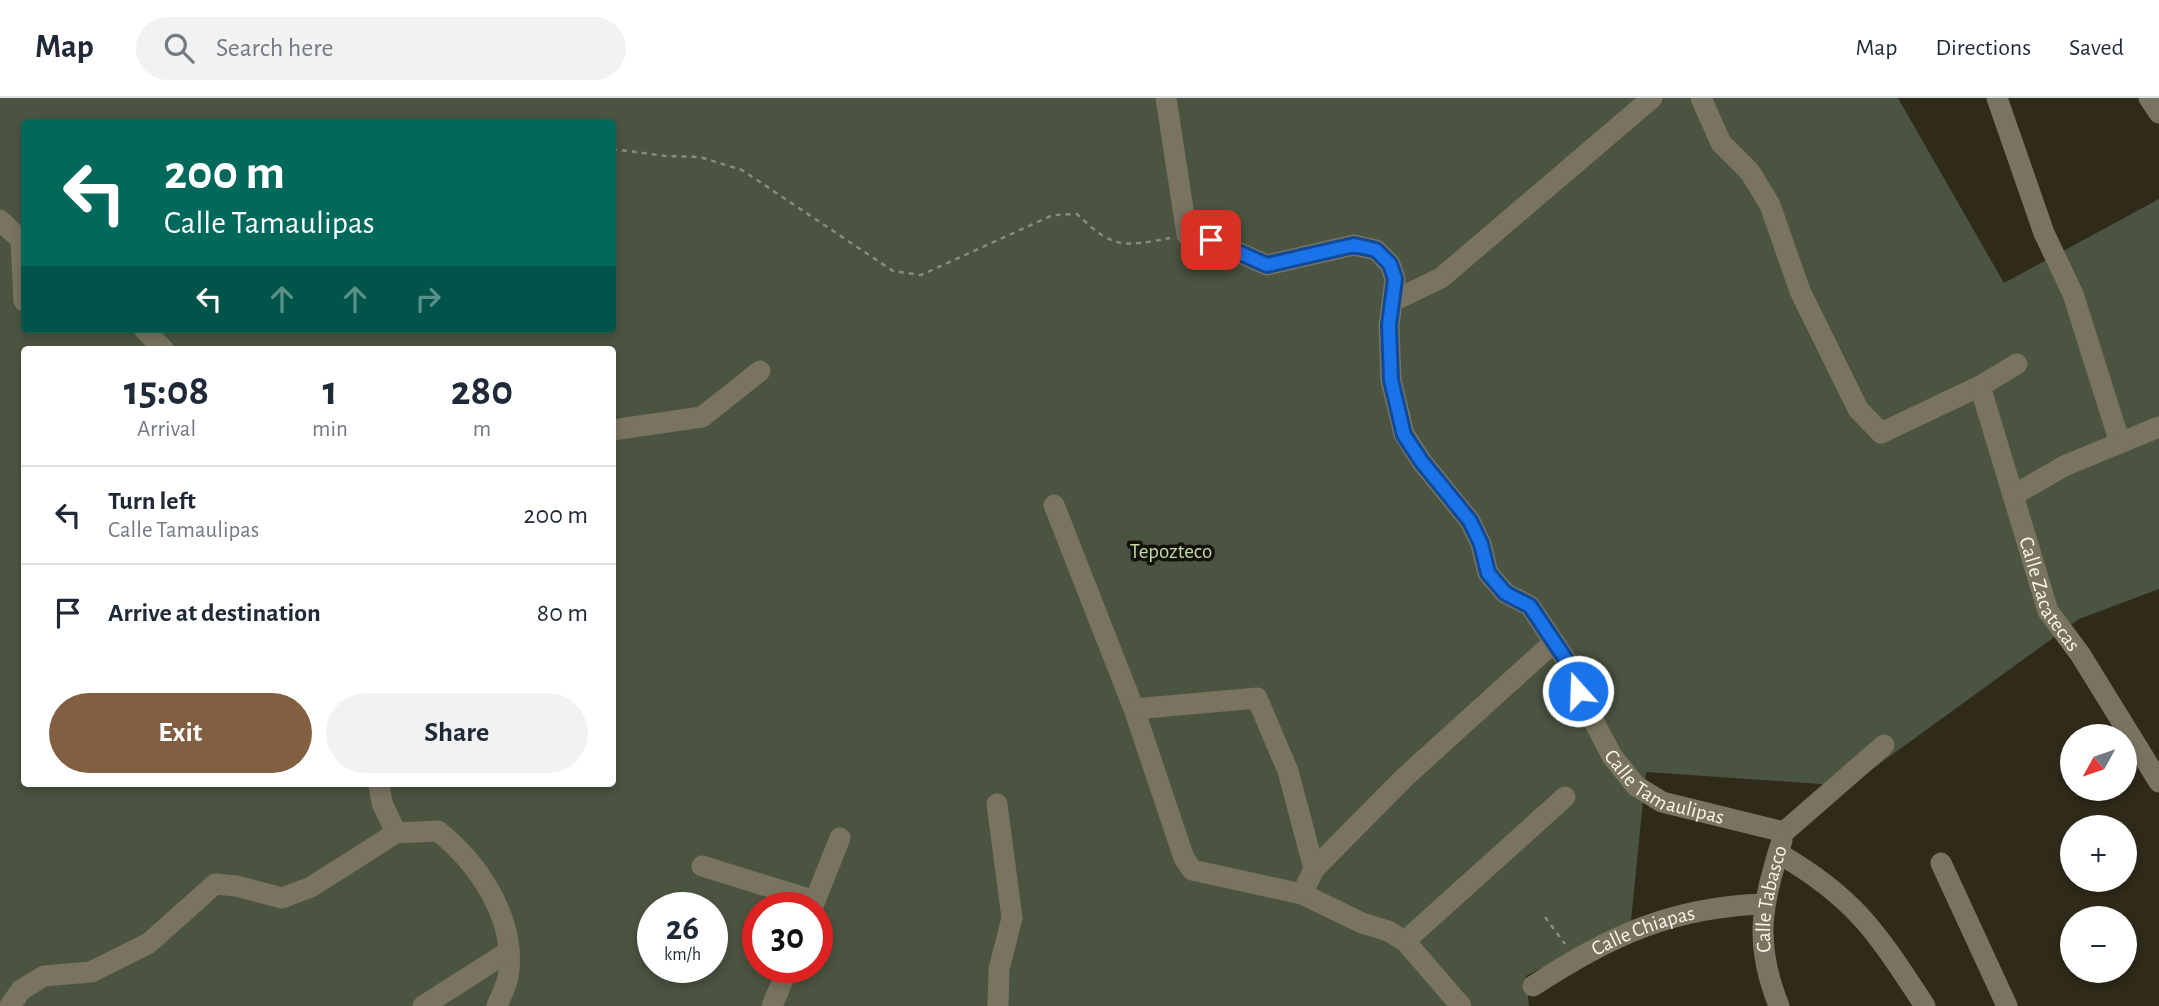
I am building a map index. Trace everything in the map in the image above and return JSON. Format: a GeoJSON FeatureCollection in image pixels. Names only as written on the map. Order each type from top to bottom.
{"type":"FeatureCollection","features":[{"type":"Feature","properties":{"kind":"street"},"geometry":{"type":"LineString","coordinates":[[1166,98],[1187,235]]}},
{"type":"Feature","properties":{"kind":"street"},"geometry":{"type":"LineString","coordinates":[[1394,301],[1441,278],[1652,98]]}},
{"type":"Feature","properties":{"kind":"street"},"geometry":{"type":"LineString","coordinates":[[1701,98],[1721,143],[1750,172],[1770,205],[1800,291],[1858,409],[1881,433],[1980,386],[2017,364]]}},
{"type":"Feature","properties":{"kind":"street"},"geometry":{"type":"LineString","coordinates":[[1997,98],[2044,233],[2073,294],[2120,443]]}},
{"type":"Feature","properties":{"kind":"street"},"geometry":{"type":"LineString","coordinates":[[2149,98],[2159,113]]}},
{"type":"Feature","properties":{"kind":"street"},"geometry":{"type":"LineString","coordinates":[[0,220],[21,240]]}},
{"type":"Feature","properties":{"kind":"street","name":"Calle Tamaulipas"},"geometry":{"type":"LineString","coordinates":[[1187,235],[1211,240],[1267,265],[1354,245],[1376,250],[1390,264],[1395,279],[1389,325],[1391,380],[1404,435],[1422,462],[1470,521],[1481,544],[1488,573],[1505,593],[1530,606],[1575,673],[1578,691],[1612,756],[1636,786],[1662,802],[1784,832]]}},
{"type":"Feature","properties":{"kind":"street"},"geometry":{"type":"LineString","coordinates":[[148,333],[160,346]]}},
{"type":"Feature","properties":{"kind":"street"},"geometry":{"type":"LineString","coordinates":[[616,429],[702,417],[760,371]]}},
{"type":"Feature","properties":{"kind":"street","name":"Calle Zacatecas"},"geometry":{"type":"LineString","coordinates":[[1980,386],[2048,611],[2080,654],[2159,782]]}},
{"type":"Feature","properties":{"kind":"street"},"geometry":{"type":"LineString","coordinates":[[2014,495],[2064,466],[2159,427]]}},
{"type":"Feature","properties":{"kind":"street"},"geometry":{"type":"LineString","coordinates":[[1054,505],[1134,709],[1184,858],[1192,870],[1302,894],[1405,941],[1461,1006]]}},
{"type":"Feature","properties":{"kind":"street"},"geometry":{"type":"LineString","coordinates":[[1302,894],[1314,869],[1405,777],[1554,642]]}},
{"type":"Feature","properties":{"kind":"street"},"geometry":{"type":"LineString","coordinates":[[1134,709],[1258,698],[1288,771],[1314,869]]}},
{"type":"Feature","properties":{"kind":"street"},"geometry":{"type":"LineString","coordinates":[[1784,832],[1884,745]]}},
{"type":"Feature","properties":{"kind":"street"},"geometry":{"type":"LineString","coordinates":[[379,787],[382,803],[397,833]]}},
{"type":"Feature","properties":{"kind":"street"},"geometry":{"type":"LineString","coordinates":[[1405,941],[1565,797]]}},
{"type":"Feature","properties":{"kind":"street"},"geometry":{"type":"LineString","coordinates":[[998,804],[1012,918],[999,969],[998,1006]]}},
{"type":"Feature","properties":{"kind":"street"},"geometry":{"type":"LineString","coordinates":[[10,1006],[21,990],[44,976],[91,972],[149,943],[215,884],[236,886],[282,898],[311,887],[397,833],[438,831],[460,849],[485,883],[505,926],[510,973],[497,1006]]}},
{"type":"Feature","properties":{"kind":"street","name":"Calle Tabasco"},"geometry":{"type":"LineString","coordinates":[[1779,1006],[1766,973],[1761,931],[1765,904],[1784,832]]}},
{"type":"Feature","properties":{"kind":"street"},"geometry":{"type":"LineString","coordinates":[[819,892],[840,838]]}},
{"type":"Feature","properties":{"kind":"street"},"geometry":{"type":"LineString","coordinates":[[1778,853],[1811,872],[1855,907],[1883,942],[1925,1006]]}},
{"type":"Feature","properties":{"kind":"street"},"geometry":{"type":"LineString","coordinates":[[1941,863],[2007,1006]]}},
{"type":"Feature","properties":{"kind":"street"},"geometry":{"type":"LineString","coordinates":[[702,866],[777,892]]}},
{"type":"Feature","properties":{"kind":"street","name":"Calle Chiapas"},"geometry":{"type":"LineString","coordinates":[[1533,986],[1575,958],[1650,922],[1700,909],[1765,904]]}},
{"type":"Feature","properties":{"kind":"street"},"geometry":{"type":"LineString","coordinates":[[423,1006],[509,950]]}},
{"type":"Feature","properties":{"kind":"street"},"geometry":{"type":"LineString","coordinates":[[772,1006],[782,983]]}},
{"type":"Feature","properties":{"kind":"path"},"geometry":{"type":"LineString","coordinates":[[616,150],[700,157],[742,170],[893,271],[920,275],[1053,215],[1077,214],[1102,238],[1139,245],[1187,235]]}},
{"type":"Feature","properties":{"kind":"path"},"geometry":{"type":"LineString","coordinates":[[1545,917],[1575,958]]}},
{"type":"Feature","properties":{"kind":"green space","name":"Tepozteco"},"geometry":{"type":"Polygon","coordinates":[[[0,98],[1898,98],[2004,283],[2159,199],[2159,589],[2079,619],[1849,786],[1646,772],[1631,921],[1526,976],[1529,1006],[0,1006],[0,98]]]}},
{"type":"Feature","properties":{"kind":"route"},"geometry":{"type":"LineString","coordinates":[[1211,240],[1267,265],[1354,245],[1376,250],[1390,264],[1395,279],[1389,325],[1391,380],[1404,435],[1422,462],[1470,521],[1481,544],[1488,573],[1505,593],[1530,606],[1575,673],[1578,691]]}}]}
